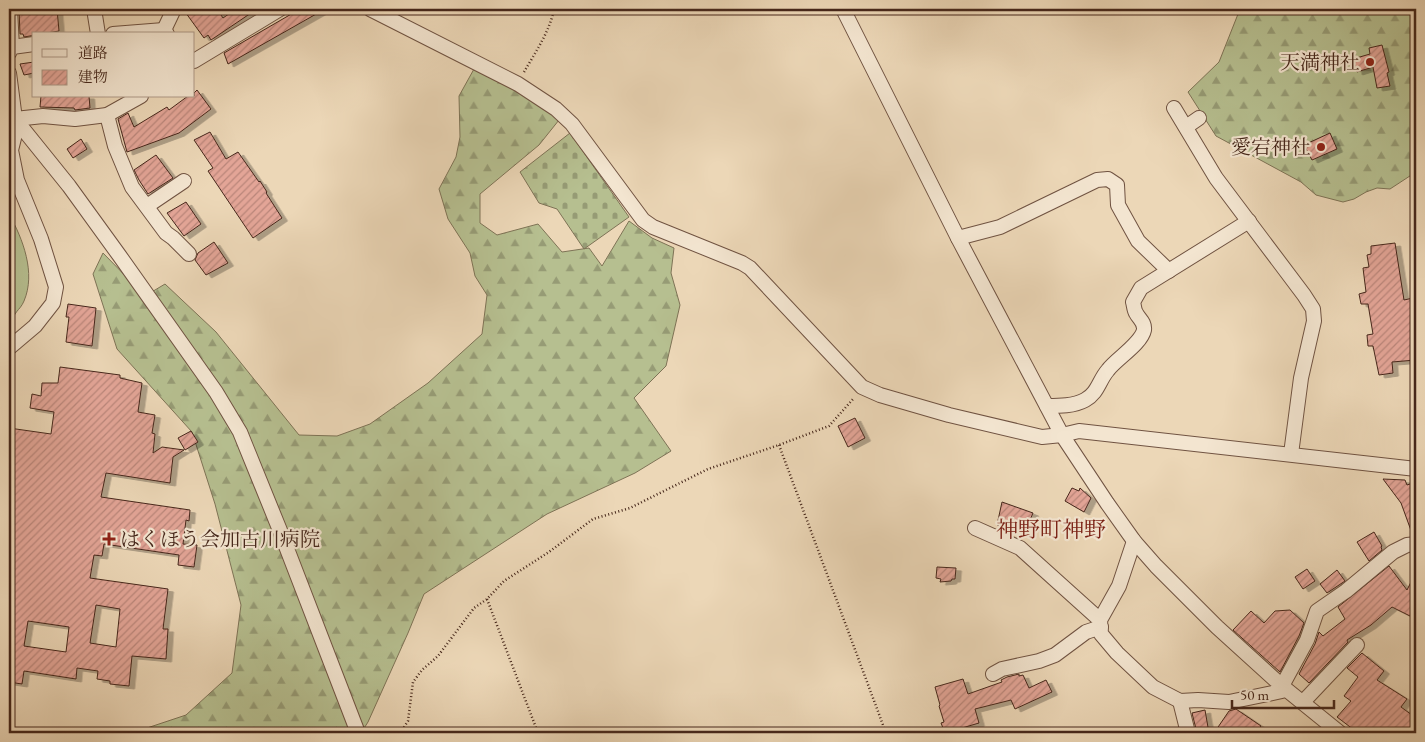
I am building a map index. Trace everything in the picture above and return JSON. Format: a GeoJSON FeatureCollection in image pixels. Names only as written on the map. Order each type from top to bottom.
{"type":"FeatureCollection","features":[{"type":"Feature","properties":{"kind":"street"},"geometry":{"type":"LineString","coordinates":[[10,9],[11,50],[32,45]]}},
{"type":"Feature","properties":{"kind":"street"},"geometry":{"type":"LineString","coordinates":[[94,9],[98,32]]}},
{"type":"Feature","properties":{"kind":"street"},"geometry":{"type":"LineString","coordinates":[[166,32],[174,9]]}},
{"type":"Feature","properties":{"kind":"street"},"geometry":{"type":"LineString","coordinates":[[195,60],[280,9]]}},
{"type":"Feature","properties":{"kind":"street"},"geometry":{"type":"LineString","coordinates":[[370,9],[518,84],[556,110],[572,124],[643,220],[653,227],[750,268],[862,387],[880,395],[958,417],[1042,437],[1079,431],[1416,469]]}},
{"type":"Feature","properties":{"kind":"street"},"geometry":{"type":"LineString","coordinates":[[844,9],[958,238],[1062,435],[1107,503],[1134,541],[1156,566],[1217,627],[1282,686],[1340,733]]}},
{"type":"Feature","properties":{"kind":"street"},"geometry":{"type":"LineString","coordinates":[[9,73],[15,119],[15,134],[11,150],[17,180],[41,239],[56,287],[53,304],[34,326],[9,348]]}},
{"type":"Feature","properties":{"kind":"street"},"geometry":{"type":"LineString","coordinates":[[15,119],[43,116],[75,119],[106,115],[137,98]]}},
{"type":"Feature","properties":{"kind":"street"},"geometry":{"type":"LineString","coordinates":[[1174,108],[1216,178],[1304,294],[1313,309],[1314,321],[1301,378],[1291,454]]}},
{"type":"Feature","properties":{"kind":"street"},"geometry":{"type":"LineString","coordinates":[[106,115],[115,146],[132,187],[166,232],[189,254]]}},
{"type":"Feature","properties":{"kind":"street"},"geometry":{"type":"LineString","coordinates":[[1186,127],[1199,118]]}},
{"type":"Feature","properties":{"kind":"street"},"geometry":{"type":"LineString","coordinates":[[15,119],[69,186],[124,262],[216,392],[240,432],[358,733]]}},
{"type":"Feature","properties":{"kind":"street"},"geometry":{"type":"LineString","coordinates":[[958,238],[1000,227],[1097,180],[1108,179],[1117,185],[1118,204],[1138,241],[1169,271]]}},
{"type":"Feature","properties":{"kind":"street"},"geometry":{"type":"LineString","coordinates":[[147,206],[184,181]]}},
{"type":"Feature","properties":{"kind":"street"},"geometry":{"type":"LineString","coordinates":[[1047,406],[1064,406],[1084,401],[1096,392],[1108,368],[1123,357],[1144,330],[1143,321],[1135,312],[1133,302],[1141,288],[1249,221]]}},
{"type":"Feature","properties":{"kind":"street"},"geometry":{"type":"LineString","coordinates":[[975,528],[1020,548],[1101,624]]}},
{"type":"Feature","properties":{"kind":"street"},"geometry":{"type":"LineString","coordinates":[[1134,541],[1118,586],[1101,624],[1102,634],[1123,658],[1153,687],[1180,701],[1229,702],[1282,691],[1282,686],[1307,640],[1317,611],[1346,591],[1393,552],[1407,545],[1416,544]]}},
{"type":"Feature","properties":{"kind":"street"},"geometry":{"type":"LineString","coordinates":[[993,674],[1002,669],[1039,661],[1055,655],[1086,632],[1101,624]]}},
{"type":"Feature","properties":{"kind":"street"},"geometry":{"type":"LineString","coordinates":[[1303,702],[1357,645]]}},
{"type":"Feature","properties":{"kind":"street"},"geometry":{"type":"LineString","coordinates":[[1180,701],[1188,733]]}},
{"type":"Feature","properties":{"kind":"path"},"geometry":{"type":"LineString","coordinates":[[518,84],[540,45],[553,17],[554,9]]}},
{"type":"Feature","properties":{"kind":"path"},"geometry":{"type":"LineString","coordinates":[[400,733],[408,721],[414,682],[422,670],[438,656],[474,608],[487,599],[504,582],[549,552],[593,519],[630,508],[708,469],[829,426],[862,387]]}},
{"type":"Feature","properties":{"kind":"path"},"geometry":{"type":"LineString","coordinates":[[779,445],[886,733]]}},
{"type":"Feature","properties":{"kind":"path"},"geometry":{"type":"LineString","coordinates":[[487,599],[538,733]]}},
{"type":"Feature","properties":{"kind":"green space"},"geometry":{"type":"Polygon","coordinates":[[[1240,9],[1416,9],[1416,172],[1390,189],[1377,188],[1343,202],[1316,195],[1301,182],[1216,136],[1188,92],[1219,62],[1240,9]]]}},
{"type":"Feature","properties":{"kind":"green space"},"geometry":{"type":"Polygon","coordinates":[[[474,69],[528,97],[559,120],[539,145],[480,194],[480,223],[497,235],[538,224],[562,252],[589,248],[602,266],[629,221],[652,238],[674,248],[671,273],[680,305],[666,366],[634,398],[671,451],[635,473],[547,514],[424,594],[368,722],[361,733],[132,733],[186,715],[232,673],[241,605],[215,504],[192,432],[117,349],[93,274],[103,253],[145,296],[165,284],[216,332],[299,435],[337,436],[370,424],[428,383],[482,334],[487,295],[475,276],[470,253],[448,219],[439,189],[456,157],[460,137],[459,96],[474,69]]]}},
{"type":"Feature","properties":{"kind":"green space"},"geometry":{"type":"Polygon","coordinates":[[[570,133],[629,217],[584,249],[557,209],[539,203],[520,172],[570,133]]]}},
{"type":"Feature","properties":{"kind":"green space"},"geometry":{"type":"Polygon","coordinates":[[[9,214],[23,245],[29,279],[24,301],[15,314],[13,324],[9,328],[9,214]]]}},
{"type":"Feature","properties":{"kind":"building"},"geometry":{"type":"Polygon","coordinates":[[[57,9],[59,31],[32,32],[32,36],[24,37],[23,34],[20,34],[19,10],[57,9]]]}},
{"type":"Feature","properties":{"kind":"building"},"geometry":{"type":"Polygon","coordinates":[[[183,9],[217,9],[223,18],[236,9],[257,9],[211,40],[208,35],[204,38],[183,9]]]}},
{"type":"Feature","properties":{"kind":"building"},"geometry":{"type":"Polygon","coordinates":[[[300,9],[325,9],[228,64],[224,53],[300,9]]]}},
{"type":"Feature","properties":{"kind":"building","name":"天満神社"},"geometry":{"type":"Polygon","coordinates":[[[1382,45],[1389,72],[1387,73],[1390,86],[1377,88],[1373,67],[1357,72],[1353,59],[1370,54],[1369,48],[1382,45]]]}},
{"type":"Feature","properties":{"kind":"building"},"geometry":{"type":"Polygon","coordinates":[[[32,62],[32,73],[24,75],[20,64],[32,62]]]}},
{"type":"Feature","properties":{"kind":"building"},"geometry":{"type":"Polygon","coordinates":[[[197,90],[211,109],[179,133],[127,152],[118,119],[128,113],[134,127],[167,107],[169,110],[185,98],[195,98],[197,90]]]}},
{"type":"Feature","properties":{"kind":"building"},"geometry":{"type":"Polygon","coordinates":[[[41,98],[89,98],[90,108],[75,110],[74,108],[40,107],[41,98]]]}},
{"type":"Feature","properties":{"kind":"building"},"geometry":{"type":"Polygon","coordinates":[[[210,132],[226,159],[238,152],[260,181],[282,218],[253,238],[208,171],[213,168],[194,140],[210,132]]]}},
{"type":"Feature","properties":{"kind":"building","name":"愛宕神社"},"geometry":{"type":"Polygon","coordinates":[[[1330,133],[1337,149],[1312,160],[1304,145],[1330,133]]]}},
{"type":"Feature","properties":{"kind":"building"},"geometry":{"type":"Polygon","coordinates":[[[81,139],[87,149],[73,158],[67,149],[81,139]]]}},
{"type":"Feature","properties":{"kind":"building"},"geometry":{"type":"Polygon","coordinates":[[[156,155],[173,178],[148,194],[134,170],[156,155]]]}},
{"type":"Feature","properties":{"kind":"building"},"geometry":{"type":"Polygon","coordinates":[[[186,202],[201,224],[184,236],[167,213],[186,202]]]}},
{"type":"Feature","properties":{"kind":"building"},"geometry":{"type":"Polygon","coordinates":[[[214,242],[228,263],[206,275],[195,260],[198,253],[214,242]]]}},
{"type":"Feature","properties":{"kind":"building"},"geometry":{"type":"Polygon","coordinates":[[[1395,243],[1404,300],[1413,298],[1416,318],[1416,360],[1392,362],[1393,373],[1379,375],[1373,346],[1368,346],[1367,335],[1373,334],[1368,304],[1361,304],[1359,294],[1366,292],[1363,268],[1369,267],[1367,255],[1371,254],[1371,246],[1395,243]]]}},
{"type":"Feature","properties":{"kind":"building"},"geometry":{"type":"Polygon","coordinates":[[[68,304],[96,308],[92,346],[66,342],[69,317],[66,317],[68,304]]]}},
{"type":"Feature","properties":{"kind":"building"},"geometry":{"type":"Polygon","coordinates":[[[60,367],[120,375],[120,378],[142,383],[138,412],[155,415],[152,433],[155,434],[153,453],[162,447],[184,450],[173,457],[170,483],[106,473],[101,497],[190,510],[189,521],[186,520],[183,544],[197,545],[194,567],[178,565],[179,555],[104,544],[102,556],[94,555],[90,578],[168,589],[163,629],[168,629],[166,659],[132,656],[129,686],[110,684],[110,681],[97,679],[98,671],[77,668],[76,679],[24,671],[22,684],[9,682],[9,428],[51,434],[54,412],[30,408],[32,394],[41,396],[42,383],[58,383],[60,367]],[[96,605],[90,643],[116,647],[120,609],[96,605]],[[28,621],[24,646],[66,652],[69,627],[28,621]]]}},
{"type":"Feature","properties":{"kind":"building"},"geometry":{"type":"Polygon","coordinates":[[[855,418],[865,438],[848,447],[838,426],[855,418]]]}},
{"type":"Feature","properties":{"kind":"building"},"geometry":{"type":"Polygon","coordinates":[[[191,431],[198,442],[185,450],[178,438],[191,431]]]}},
{"type":"Feature","properties":{"kind":"building"},"geometry":{"type":"Polygon","coordinates":[[[1383,479],[1405,480],[1407,485],[1416,482],[1416,535],[1413,536],[1401,503],[1383,479]]]}},
{"type":"Feature","properties":{"kind":"building"},"geometry":{"type":"Polygon","coordinates":[[[1072,488],[1079,491],[1080,488],[1091,498],[1084,512],[1065,501],[1072,488]]]}},
{"type":"Feature","properties":{"kind":"building"},"geometry":{"type":"Polygon","coordinates":[[[1002,502],[1033,513],[1027,527],[1013,522],[1009,530],[997,525],[1002,502]]]}},
{"type":"Feature","properties":{"kind":"building"},"geometry":{"type":"Polygon","coordinates":[[[1374,532],[1382,546],[1382,550],[1369,561],[1357,542],[1374,532]]]}},
{"type":"Feature","properties":{"kind":"building"},"geometry":{"type":"Polygon","coordinates":[[[1389,566],[1407,590],[1416,572],[1416,619],[1392,607],[1371,625],[1347,640],[1348,642],[1309,683],[1299,674],[1315,644],[1319,632],[1323,636],[1345,619],[1338,607],[1389,566]]]}},
{"type":"Feature","properties":{"kind":"building"},"geometry":{"type":"Polygon","coordinates":[[[937,567],[956,568],[955,579],[940,582],[941,579],[936,578],[937,567]]]}},
{"type":"Feature","properties":{"kind":"building"},"geometry":{"type":"Polygon","coordinates":[[[1307,569],[1315,581],[1303,589],[1295,577],[1307,569]]]}},
{"type":"Feature","properties":{"kind":"building"},"geometry":{"type":"Polygon","coordinates":[[[1337,570],[1345,581],[1327,593],[1320,584],[1337,570]]]}},
{"type":"Feature","properties":{"kind":"building"},"geometry":{"type":"Polygon","coordinates":[[[1290,610],[1304,623],[1280,672],[1233,630],[1251,611],[1264,623],[1275,611],[1290,610]]]}},
{"type":"Feature","properties":{"kind":"building"},"geometry":{"type":"Polygon","coordinates":[[[1362,653],[1384,671],[1377,680],[1407,699],[1401,707],[1416,718],[1416,733],[1358,733],[1337,717],[1351,701],[1344,696],[1358,677],[1347,668],[1362,653]]]}},
{"type":"Feature","properties":{"kind":"building"},"geometry":{"type":"Polygon","coordinates":[[[1019,674],[1019,676],[1023,675],[1029,688],[1046,680],[1052,692],[1015,709],[1011,700],[975,709],[979,723],[945,733],[941,723],[944,722],[935,687],[963,679],[968,694],[1002,682],[1001,680],[1007,677],[1019,674]]]}},
{"type":"Feature","properties":{"kind":"building"},"geometry":{"type":"Polygon","coordinates":[[[1236,709],[1261,726],[1255,733],[1214,733],[1229,711],[1236,709]]]}},
{"type":"Feature","properties":{"kind":"building"},"geometry":{"type":"Polygon","coordinates":[[[1205,710],[1209,733],[1197,733],[1192,713],[1205,710]]]}},
{"type":"Feature","properties":{"kind":"place","name":"天満神社"},"geometry":{"type":"Point","coordinates":[1370,62]}},
{"type":"Feature","properties":{"kind":"place","name":"愛宕神社"},"geometry":{"type":"Point","coordinates":[1321,147]}},
{"type":"Feature","properties":{"kind":"place","name":"はくほう会加古川病院"},"geometry":{"type":"Point","coordinates":[109,539]}},
{"type":"Feature","properties":{"kind":"district","name":"神野町神野"},"geometry":{"type":"Point","coordinates":[1051,529]}}]}
